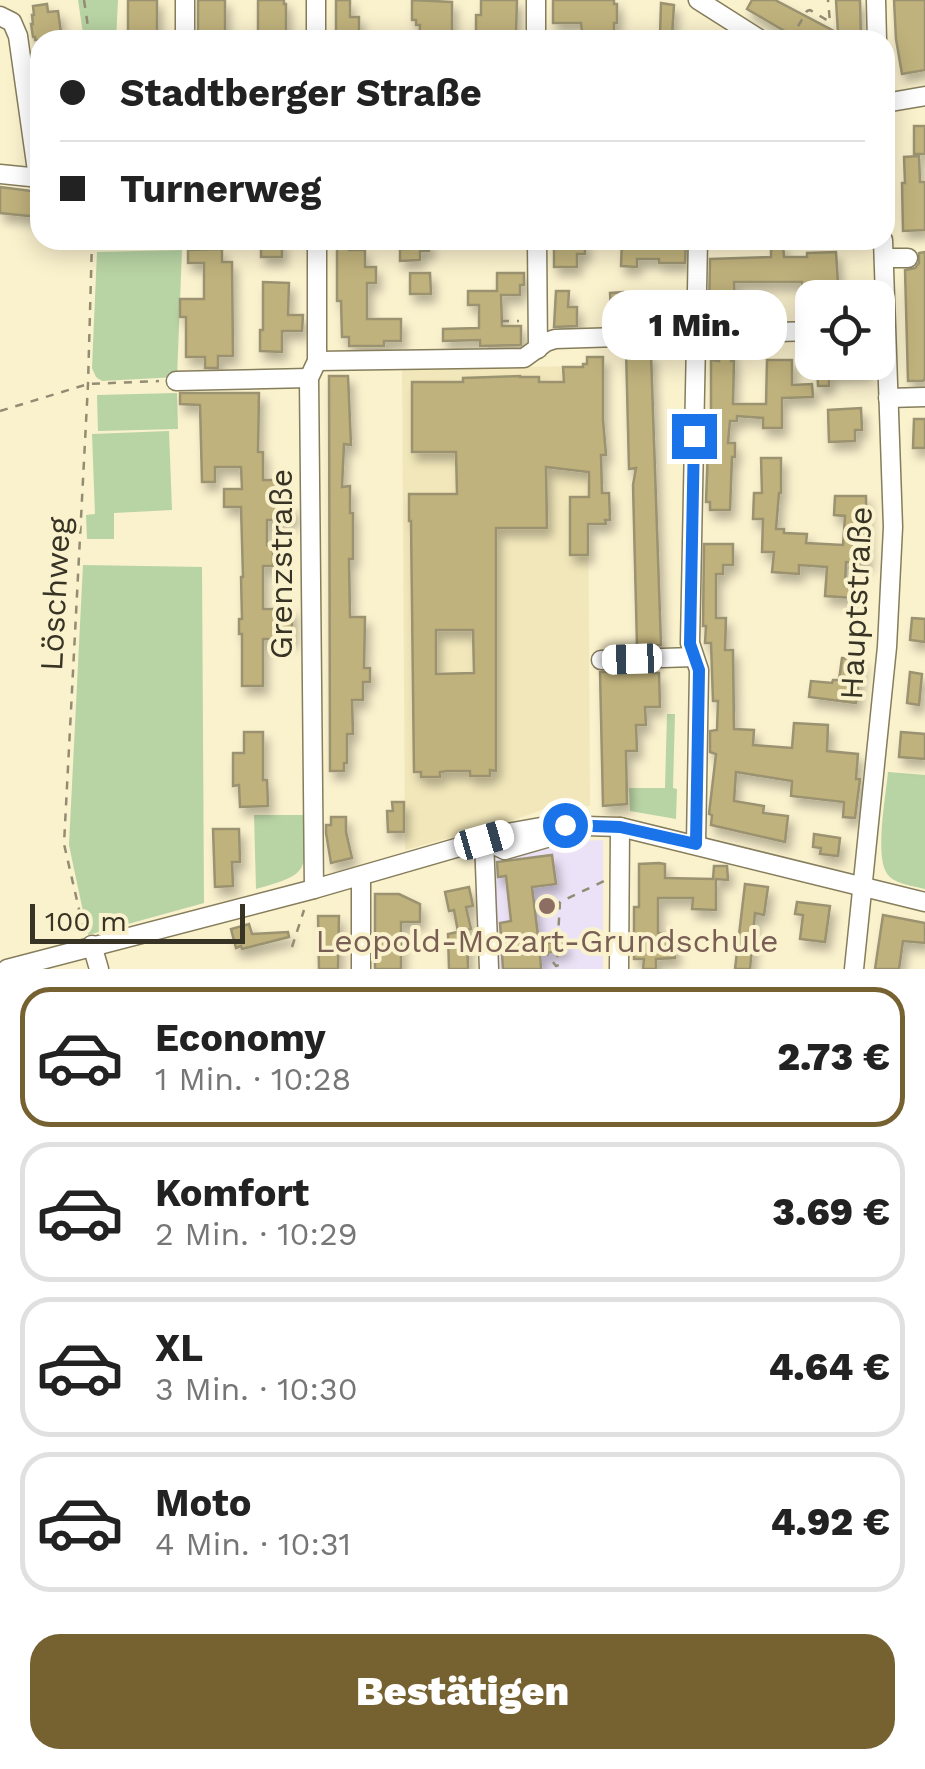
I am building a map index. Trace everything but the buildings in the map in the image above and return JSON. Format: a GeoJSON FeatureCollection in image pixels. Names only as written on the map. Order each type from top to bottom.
{"type":"FeatureCollection","features":[{"type":"Feature","properties":{"kind":"street"},"geometry":{"type":"LineString","coordinates":[[185,0],[185,30]]}},
{"type":"Feature","properties":{"kind":"street"},"geometry":{"type":"LineString","coordinates":[[316,0],[316,30]]}},
{"type":"Feature","properties":{"kind":"street"},"geometry":{"type":"LineString","coordinates":[[536,0],[536,30]]}},
{"type":"Feature","properties":{"kind":"street"},"geometry":{"type":"LineString","coordinates":[[698,0],[745,30]]}},
{"type":"Feature","properties":{"kind":"street"},"geometry":{"type":"LineString","coordinates":[[876,0],[877,30]]}},
{"type":"Feature","properties":{"kind":"street"},"geometry":{"type":"LineString","coordinates":[[0,16],[12,22],[18,36],[30,117]]}},
{"type":"Feature","properties":{"kind":"street"},"geometry":{"type":"LineString","coordinates":[[895,101],[925,96]]}},
{"type":"Feature","properties":{"kind":"street"},"geometry":{"type":"LineString","coordinates":[[0,174],[30,177]]}},
{"type":"Feature","properties":{"kind":"street","name":"Grenzstraße"},"geometry":{"type":"LineString","coordinates":[[308,890],[317,250]]}},
{"type":"Feature","properties":{"kind":"street"},"geometry":{"type":"LineString","coordinates":[[537,250],[538,349]]}},
{"type":"Feature","properties":{"kind":"street"},"geometry":{"type":"LineString","coordinates":[[696,844],[699,670],[690,644],[698,250]]}},
{"type":"Feature","properties":{"kind":"street","name":"Hauptstraße"},"geometry":{"type":"LineString","coordinates":[[883,280],[884,250]]}},
{"type":"Feature","properties":{"kind":"street"},"geometry":{"type":"LineString","coordinates":[[887,250],[908,258]]}},
{"type":"Feature","properties":{"kind":"street"},"geometry":{"type":"LineString","coordinates":[[176,381],[524,358],[555,339],[795,332]]}},
{"type":"Feature","properties":{"kind":"street","name":"Hauptstraße"},"geometry":{"type":"LineString","coordinates":[[854,969],[892,568],[886,380]]}},
{"type":"Feature","properties":{"kind":"street"},"geometry":{"type":"LineString","coordinates":[[888,398],[925,397]]}},
{"type":"Feature","properties":{"kind":"street"},"geometry":{"type":"LineString","coordinates":[[602,660],[694,657]]}},
{"type":"Feature","properties":{"kind":"street"},"geometry":{"type":"LineString","coordinates":[[7,969],[508,833],[565,825],[620,827],[925,902]]}},
{"type":"Feature","properties":{"kind":"street"},"geometry":{"type":"LineString","coordinates":[[619,969],[620,827]]}},
{"type":"Feature","properties":{"kind":"street"},"geometry":{"type":"LineString","coordinates":[[484,840],[489,969]]}},
{"type":"Feature","properties":{"kind":"street"},"geometry":{"type":"LineString","coordinates":[[361,876],[361,969]]}},
{"type":"Feature","properties":{"kind":"street"},"geometry":{"type":"LineString","coordinates":[[92,945],[98,969]]}},
{"type":"Feature","properties":{"kind":"path"},"geometry":{"type":"LineString","coordinates":[[84,0],[88,30]]}},
{"type":"Feature","properties":{"kind":"path"},"geometry":{"type":"LineString","coordinates":[[796,30],[810,10],[830,22],[828,0]]}},
{"type":"Feature","properties":{"kind":"path","name":"Löschweg"},"geometry":{"type":"LineString","coordinates":[[92,250],[64,844],[84,931],[92,945]]}},
{"type":"Feature","properties":{"kind":"path"},"geometry":{"type":"LineString","coordinates":[[501,321],[538,321]]}},
{"type":"Feature","properties":{"kind":"path"},"geometry":{"type":"LineString","coordinates":[[0,412],[88,384],[176,381]]}},
{"type":"Feature","properties":{"kind":"path"},"geometry":{"type":"LineString","coordinates":[[546,948],[559,966],[560,902],[618,874]]}},
{"type":"Feature","properties":{"kind":"path"},"geometry":{"type":"LineString","coordinates":[[292,947],[308,890]]}},
{"type":"Feature","properties":{"kind":"shaded area"},"geometry":{"type":"Polygon","coordinates":[[[576,366],[577,470],[588,470],[590,806],[550,807],[405,850],[402,369],[576,366]]]}},
{"type":"Feature","properties":{"kind":"shaded area","name":"Leopold-Mozart-Grundschule"},"geometry":{"type":"Polygon","coordinates":[[[603,840],[603,969],[492,969],[490,859],[556,842],[603,840]]]}},
{"type":"Feature","properties":{"kind":"green space"},"geometry":{"type":"Polygon","coordinates":[[[78,0],[118,0],[116,30],[82,30],[78,0]]]}},
{"type":"Feature","properties":{"kind":"green space"},"geometry":{"type":"Polygon","coordinates":[[[182,250],[177,377],[102,381],[92,368],[97,252],[182,250]]]}},
{"type":"Feature","properties":{"kind":"green space"},"geometry":{"type":"Polygon","coordinates":[[[177,393],[178,429],[98,431],[97,395],[177,393]]]}},
{"type":"Feature","properties":{"kind":"green space"},"geometry":{"type":"Polygon","coordinates":[[[169,431],[172,510],[114,513],[114,539],[87,539],[86,515],[95,514],[92,434],[169,431]]]}},
{"type":"Feature","properties":{"kind":"green space"},"geometry":{"type":"Polygon","coordinates":[[[83,565],[202,567],[204,903],[88,935],[69,845],[83,565]]]}},
{"type":"Feature","properties":{"kind":"green space"},"geometry":{"type":"Polygon","coordinates":[[[667,714],[675,714],[676,819],[630,811],[629,788],[665,788],[667,714]]]}},
{"type":"Feature","properties":{"kind":"green space"},"geometry":{"type":"Polygon","coordinates":[[[888,772],[925,775],[925,889],[895,881],[884,867],[881,841],[888,772]]]}},
{"type":"Feature","properties":{"kind":"green space"},"geometry":{"type":"Polygon","coordinates":[[[254,815],[304,815],[305,848],[297,873],[256,889],[254,815]]]}},
{"type":"Feature","properties":{"kind":"place","name":"Leopold-Mozart-Grundschule"},"geometry":{"type":"Point","coordinates":[547,906]}},
{"type":"Feature","properties":{"kind":"route"},"geometry":{"type":"LineString","coordinates":[[565,825],[620,827],[696,844],[699,670],[690,644],[694,436]]}}]}
